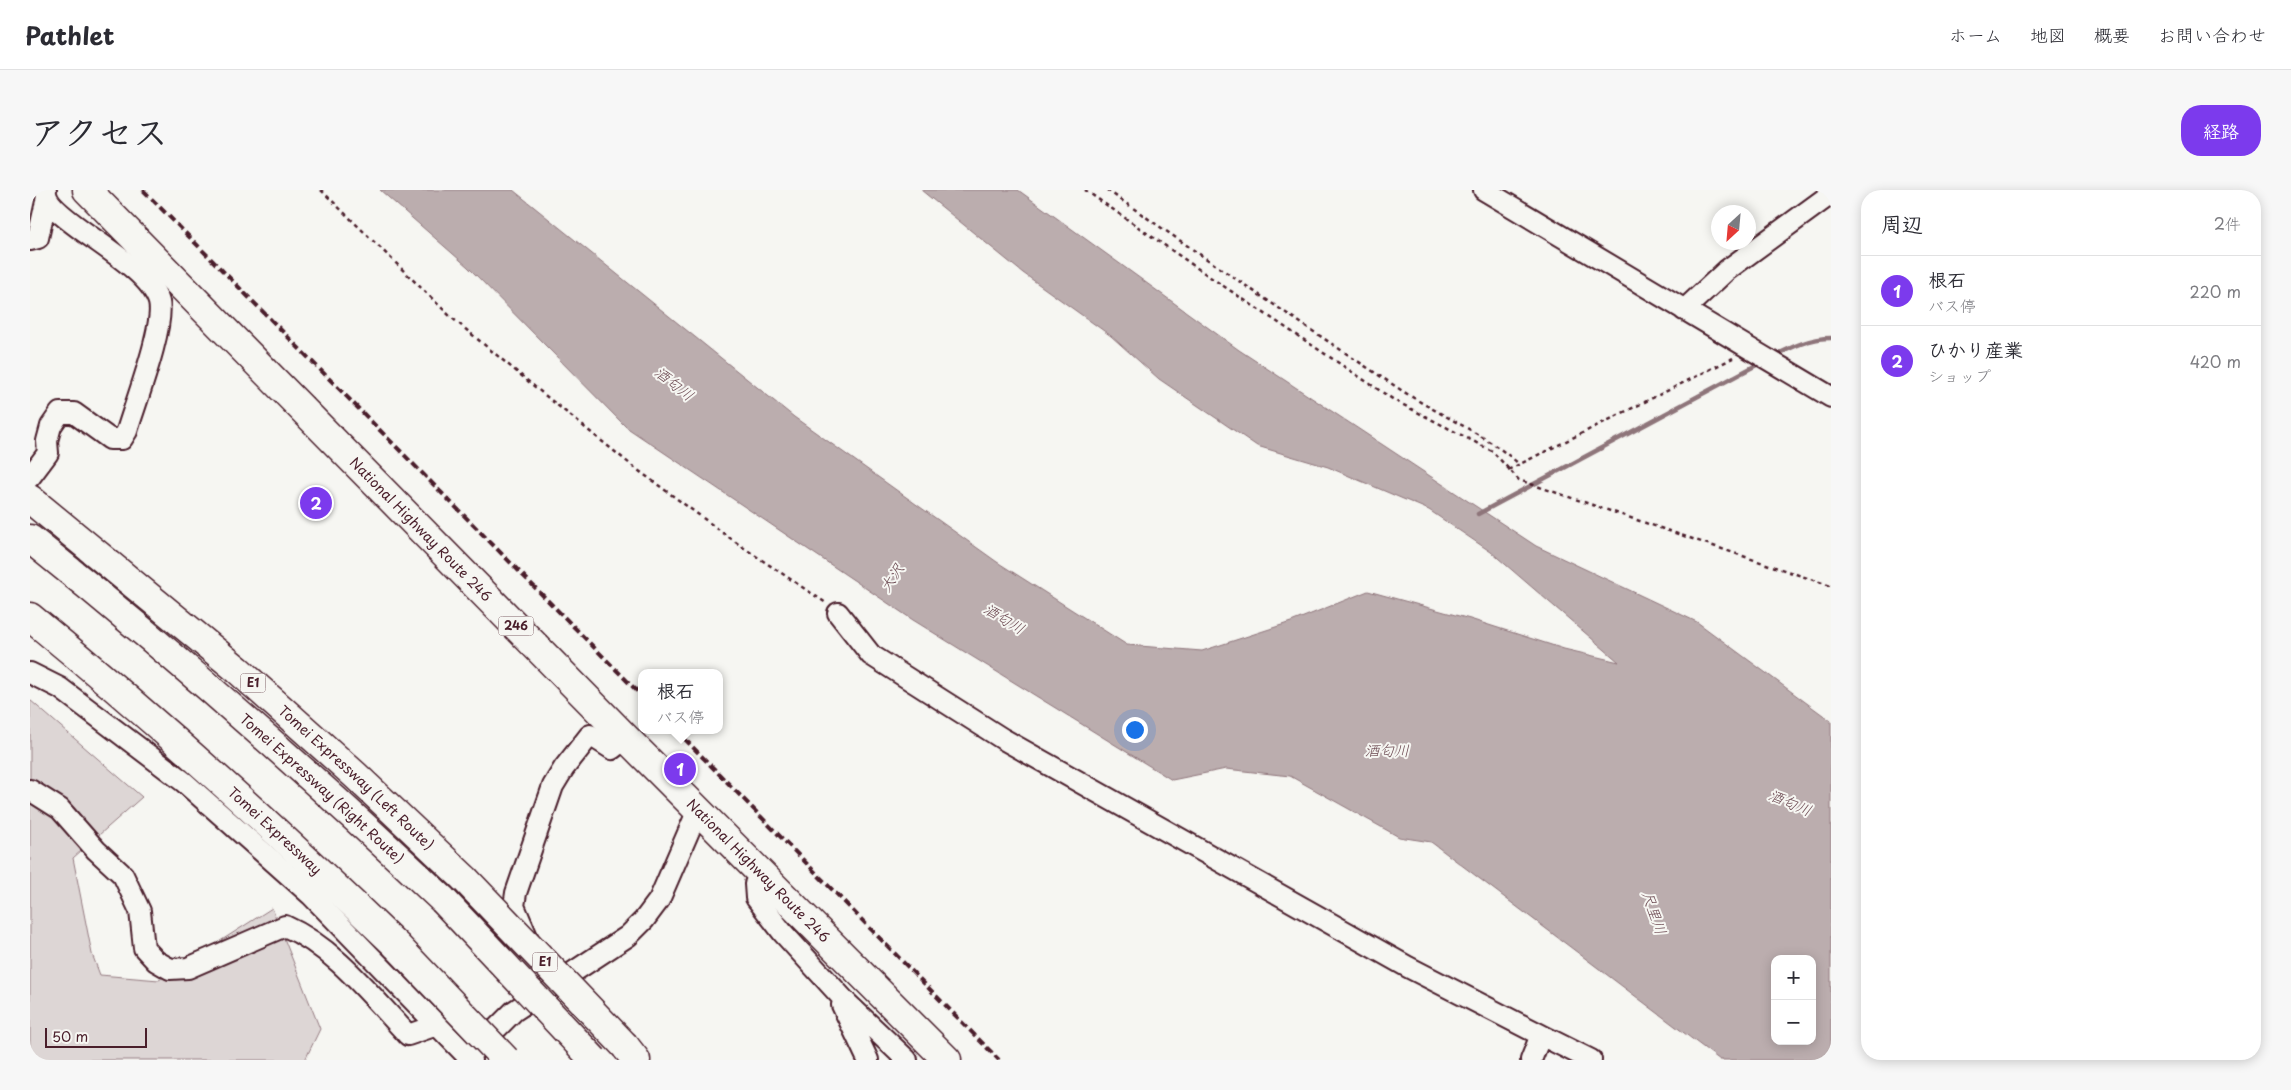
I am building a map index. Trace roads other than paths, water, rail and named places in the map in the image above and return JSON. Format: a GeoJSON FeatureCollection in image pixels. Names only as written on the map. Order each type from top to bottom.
{"type":"FeatureCollection","features":[{"type":"Feature","properties":{"kind":"highway","name":"National Highway Route 246"},"geometry":{"type":"LineString","coordinates":[[87,190],[946,1060]]}},
{"type":"Feature","properties":{"kind":"highway","name":"Tomei Expressway (Left Route)"},"geometry":{"type":"LineString","coordinates":[[30,499],[238,670],[355,775],[465,879],[631,1053]]}},
{"type":"Feature","properties":{"kind":"highway","name":"Tomei Expressway (Right Route)"},"geometry":{"type":"LineString","coordinates":[[30,539],[225,700],[334,797],[443,900],[594,1060]]}},
{"type":"Feature","properties":{"kind":"highway","name":"Tomei Expressway"},"geometry":{"type":"LineString","coordinates":[[30,617],[190,754],[300,852],[398,946],[506,1060]]}},
{"type":"Feature","properties":{"kind":"street"},"geometry":{"type":"LineString","coordinates":[[1484,190],[1831,396]]}},
{"type":"Feature","properties":{"kind":"street"},"geometry":{"type":"LineString","coordinates":[[30,234],[33,234],[46,192]]}},
{"type":"Feature","properties":{"kind":"street"},"geometry":{"type":"LineString","coordinates":[[30,240],[38,238],[46,192]]}},
{"type":"Feature","properties":{"kind":"street"},"geometry":{"type":"LineString","coordinates":[[36,470],[48,452],[47,440],[52,426],[60,413],[74,413],[110,439],[122,439],[127,431],[160,324],[158,302],[145,278],[113,251],[56,212],[46,192]]}},
{"type":"Feature","properties":{"kind":"street"},"geometry":{"type":"LineString","coordinates":[[1684,310],[1726,270],[1826,194]]}},
{"type":"Feature","properties":{"kind":"street"},"geometry":{"type":"LineString","coordinates":[[838,613],[871,655],[1003,739],[1391,958],[1591,1060]]}},
{"type":"Feature","properties":{"kind":"street"},"geometry":{"type":"LineString","coordinates":[[30,673],[60,688],[184,782],[311,895],[469,1059],[514,1011],[628,936],[644,920],[659,900],[698,810]]}},
{"type":"Feature","properties":{"kind":"street"},"geometry":{"type":"LineString","coordinates":[[548,989],[514,906],[516,893],[553,786],[564,768],[590,735],[612,749],[626,738]]}},
{"type":"Feature","properties":{"kind":"street"},"geometry":{"type":"LineString","coordinates":[[30,790],[60,809],[96,850],[123,875],[140,911],[144,948],[156,961],[170,969],[188,968],[285,926],[305,935],[337,962],[408,1035],[437,1024]]}},
{"type":"Feature","properties":{"kind":"street"},"geometry":{"type":"LineString","coordinates":[[763,875],[755,884],[756,898],[783,933],[843,998],[906,1060]]}},
{"type":"Feature","properties":{"kind":"street"},"geometry":{"type":"LineString","coordinates":[[843,998],[842,1005],[868,1060]]}},
{"type":"Feature","properties":{"kind":"street"},"geometry":{"type":"LineString","coordinates":[[1531,1060],[1541,1035]]}},
{"type":"Feature","properties":{"kind":"water"},"geometry":{"type":"Polygon","coordinates":[[[380,190],[513,190],[794,417],[997,562],[1127,645],[1202,651],[1291,622],[1368,591],[1470,619],[1564,649],[1619,662],[1491,552],[1429,510],[1328,467],[1257,446],[1159,379],[1111,336],[1023,273],[921,190],[1018,190],[1239,350],[1536,546],[1697,622],[1831,721],[1831,1060],[1720,1060],[1431,842],[1399,837],[1290,776],[1226,769],[1172,780],[913,620],[626,427],[468,267],[380,190]]]}},
{"type":"Feature","properties":{"kind":"waterway"},"geometry":{"type":"LineString","coordinates":[[1774,356],[1808,341],[1831,338]]}},
{"type":"Feature","properties":{"kind":"waterway"},"geometry":{"type":"LineString","coordinates":[[1478,514],[1762,362]]}},
{"type":"Feature","properties":{"kind":"railway"},"geometry":{"type":"LineString","coordinates":[[143,190],[638,692]]}},
{"type":"Feature","properties":{"kind":"railway"},"geometry":{"type":"LineString","coordinates":[[680,734],[999,1060]]}},
{"type":"Feature","properties":{"kind":"place","name":"ひかり産業"},"geometry":{"type":"Point","coordinates":[316,503]}},
{"type":"Feature","properties":{"kind":"place","name":"根石"},"geometry":{"type":"Point","coordinates":[680,769]}},
{"type":"Feature","properties":{"kind":"water label","name":"酒匂川"},"geometry":{"type":"Point","coordinates":[674,384]}},
{"type":"Feature","properties":{"kind":"water label","name":"大沢"},"geometry":{"type":"Point","coordinates":[892,578]}},
{"type":"Feature","properties":{"kind":"water label","name":"酒匂川"},"geometry":{"type":"Point","coordinates":[1004,619]}},
{"type":"Feature","properties":{"kind":"water label","name":"酒匂川"},"geometry":{"type":"Point","coordinates":[1387,751]}},
{"type":"Feature","properties":{"kind":"water label","name":"酒匂川"},"geometry":{"type":"Point","coordinates":[1790,803]}},
{"type":"Feature","properties":{"kind":"water label","name":"尺里川"},"geometry":{"type":"Point","coordinates":[1654,913]}}]}
